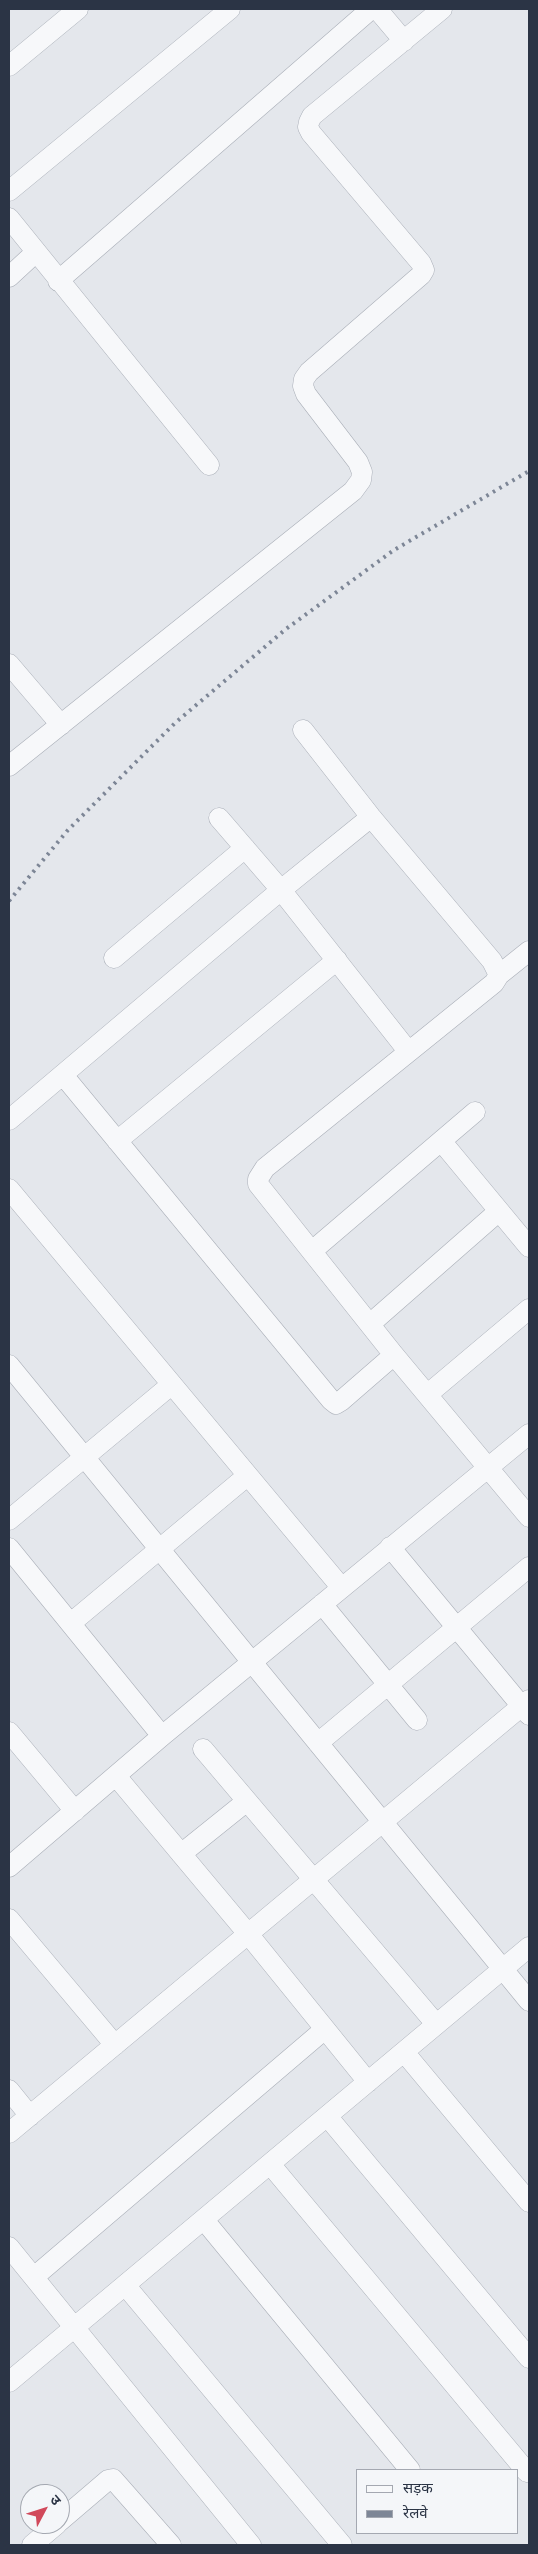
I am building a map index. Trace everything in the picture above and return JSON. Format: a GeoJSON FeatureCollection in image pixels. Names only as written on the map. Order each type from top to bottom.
{"type":"FeatureCollection","features":[{"type":"Feature","properties":{"kind":"street"},"geometry":{"type":"LineString","coordinates":[[9,66],[78,9]]}},
{"type":"Feature","properties":{"kind":"street"},"geometry":{"type":"LineString","coordinates":[[9,191],[230,9]]}},
{"type":"Feature","properties":{"kind":"street"},"geometry":{"type":"LineString","coordinates":[[58,281],[371,9]]}},
{"type":"Feature","properties":{"kind":"street"},"geometry":{"type":"LineString","coordinates":[[377,9],[404,41]]}},
{"type":"Feature","properties":{"kind":"street"},"geometry":{"type":"LineString","coordinates":[[9,766],[353,491],[361,480],[362,472],[358,462],[306,394],[303,386],[304,379],[309,372],[421,275],[424,270],[422,263],[308,127],[312,116],[442,9]]}},
{"type":"Feature","properties":{"kind":"street"},"geometry":{"type":"LineString","coordinates":[[9,218],[58,281],[209,465]]}},
{"type":"Feature","properties":{"kind":"street"},"geometry":{"type":"LineString","coordinates":[[9,277],[36,252]]}},
{"type":"Feature","properties":{"kind":"street"},"geometry":{"type":"LineString","coordinates":[[9,664],[61,725]]}},
{"type":"Feature","properties":{"kind":"street"},"geometry":{"type":"LineString","coordinates":[[303,730],[371,817],[492,961],[499,975]]}},
{"type":"Feature","properties":{"kind":"street"},"geometry":{"type":"LineString","coordinates":[[9,1120],[281,890],[371,817]]}},
{"type":"Feature","properties":{"kind":"street"},"geometry":{"type":"LineString","coordinates":[[219,818],[281,890],[408,1051]]}},
{"type":"Feature","properties":{"kind":"street"},"geometry":{"type":"LineString","coordinates":[[114,958],[245,848]]}},
{"type":"Feature","properties":{"kind":"street"},"geometry":{"type":"LineString","coordinates":[[526,1506],[489,1468],[394,1355],[258,1184],[260,1173],[494,983],[499,975],[529,951]]}},
{"type":"Feature","properties":{"kind":"street"},"geometry":{"type":"LineString","coordinates":[[117,1141],[337,960]]}},
{"type":"Feature","properties":{"kind":"street"},"geometry":{"type":"LineString","coordinates":[[63,1075],[331,1400],[336,1404],[341,1401],[394,1355]]}},
{"type":"Feature","properties":{"kind":"street"},"geometry":{"type":"LineString","coordinates":[[312,1252],[476,1112]]}},
{"type":"Feature","properties":{"kind":"street"},"geometry":{"type":"LineString","coordinates":[[442,1142],[529,1247]]}},
{"type":"Feature","properties":{"kind":"street"},"geometry":{"type":"LineString","coordinates":[[9,1189],[170,1386],[341,1588]]}},
{"type":"Feature","properties":{"kind":"street"},"geometry":{"type":"LineString","coordinates":[[370,1324],[499,1211]]}},
{"type":"Feature","properties":{"kind":"street"},"geometry":{"type":"LineString","coordinates":[[428,1394],[529,1308]]}},
{"type":"Feature","properties":{"kind":"street"},"geometry":{"type":"LineString","coordinates":[[9,1365],[161,1548],[381,1822],[529,2001]]}},
{"type":"Feature","properties":{"kind":"street"},"geometry":{"type":"LineString","coordinates":[[9,1520],[84,1455],[170,1386]]}},
{"type":"Feature","properties":{"kind":"street"},"geometry":{"type":"LineString","coordinates":[[9,1867],[162,1736],[529,1434]]}},
{"type":"Feature","properties":{"kind":"street"},"geometry":{"type":"LineString","coordinates":[[71,1623],[247,1476]]}},
{"type":"Feature","properties":{"kind":"street"},"geometry":{"type":"LineString","coordinates":[[9,2134],[315,1881],[381,1822],[527,1707],[390,1547]]}},
{"type":"Feature","properties":{"kind":"street"},"geometry":{"type":"LineString","coordinates":[[9,1548],[162,1736]]}},
{"type":"Feature","properties":{"kind":"street"},"geometry":{"type":"LineString","coordinates":[[318,1743],[529,1567]]}},
{"type":"Feature","properties":{"kind":"street"},"geometry":{"type":"LineString","coordinates":[[322,1604],[416,1720]]}},
{"type":"Feature","properties":{"kind":"street"},"geometry":{"type":"LineString","coordinates":[[9,1732],[75,1812]]}},
{"type":"Feature","properties":{"kind":"street"},"geometry":{"type":"LineString","coordinates":[[203,1749],[436,2024]]}},
{"type":"Feature","properties":{"kind":"street"},"geometry":{"type":"LineString","coordinates":[[116,1776],[250,1935],[368,2082]]}},
{"type":"Feature","properties":{"kind":"street"},"geometry":{"type":"LineString","coordinates":[[181,1854],[247,1800]]}},
{"type":"Feature","properties":{"kind":"street"},"geometry":{"type":"LineString","coordinates":[[9,1919],[115,2045]]}},
{"type":"Feature","properties":{"kind":"street"},"geometry":{"type":"LineString","coordinates":[[9,2382],[529,1947]]}},
{"type":"Feature","properties":{"kind":"street"},"geometry":{"type":"LineString","coordinates":[[34,2278],[325,2029]]}},
{"type":"Feature","properties":{"kind":"street"},"geometry":{"type":"LineString","coordinates":[[404,2052],[529,2202]]}},
{"type":"Feature","properties":{"kind":"street"},"geometry":{"type":"LineString","coordinates":[[9,2090],[30,2116]]}},
{"type":"Feature","properties":{"kind":"street"},"geometry":{"type":"LineString","coordinates":[[327,2116],[529,2358]]}},
{"type":"Feature","properties":{"kind":"street"},"geometry":{"type":"LineString","coordinates":[[270,2164],[527,2472]]}},
{"type":"Feature","properties":{"kind":"street"},"geometry":{"type":"LineString","coordinates":[[204,2220],[409,2469]]}},
{"type":"Feature","properties":{"kind":"street"},"geometry":{"type":"LineString","coordinates":[[10,2252],[75,2326],[251,2545]]}},
{"type":"Feature","properties":{"kind":"street"},"geometry":{"type":"LineString","coordinates":[[125,2285],[342,2545]]}},
{"type":"Feature","properties":{"kind":"street"},"geometry":{"type":"LineString","coordinates":[[70,2512],[108,2480],[113,2479],[171,2545]]}},
{"type":"Feature","properties":{"kind":"street"},"geometry":{"type":"LineString","coordinates":[[32,2545],[45,2534]]}},
{"type":"Feature","properties":{"kind":"railway"},"geometry":{"type":"LineString","coordinates":[[9,901],[68,830],[175,723],[286,629],[394,550],[529,471]]}}]}
